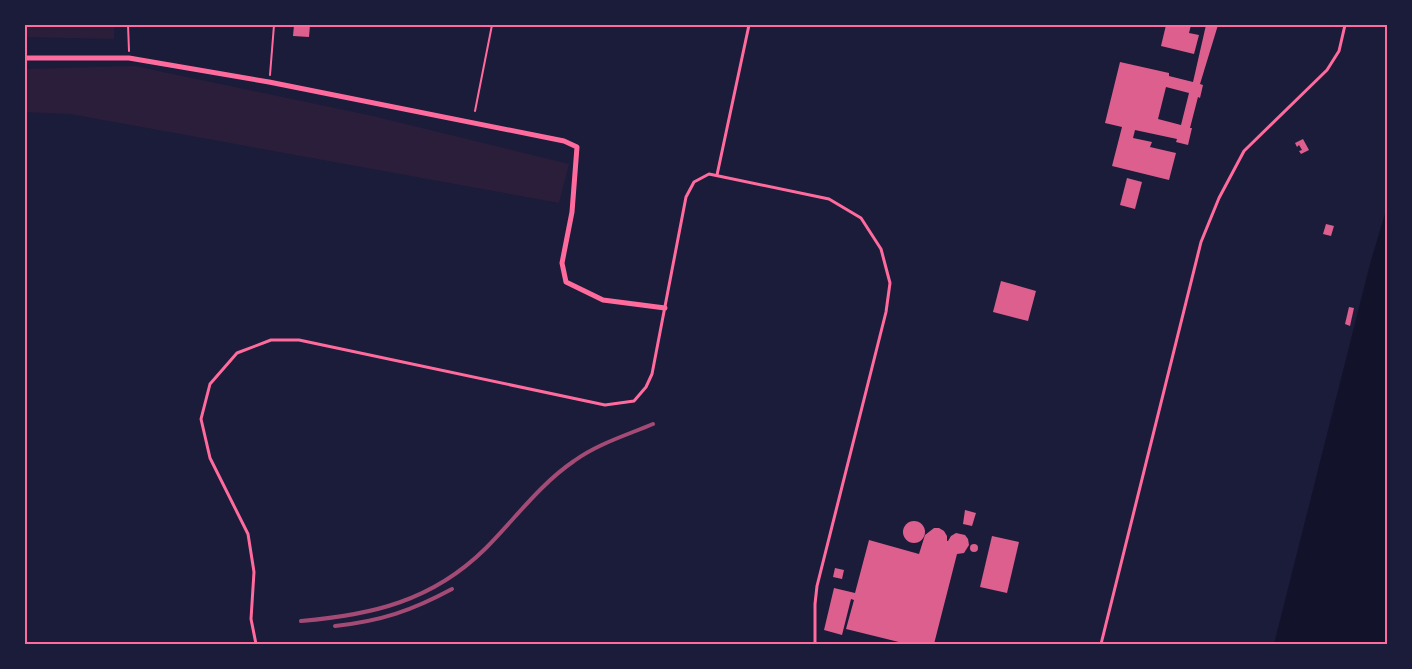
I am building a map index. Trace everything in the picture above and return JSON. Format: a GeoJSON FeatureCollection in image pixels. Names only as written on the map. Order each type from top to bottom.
{"type":"FeatureCollection","features":[{"type":"Feature","properties":{"kind":"street"},"geometry":{"type":"LineString","coordinates":[[25,58],[129,58],[269,82],[564,141],[577,147],[572,212],[562,262],[566,282],[603,300],[665,308]]}},
{"type":"Feature","properties":{"kind":"lane"},"geometry":{"type":"LineString","coordinates":[[717,175],[749,25]]}},
{"type":"Feature","properties":{"kind":"lane"},"geometry":{"type":"LineString","coordinates":[[1101,644],[1201,242],[1219,198],[1244,151],[1326,70],[1339,51],[1345,25]]}},
{"type":"Feature","properties":{"kind":"lane"},"geometry":{"type":"LineString","coordinates":[[256,644],[251,619],[254,572],[248,534],[210,458],[201,419],[210,384],[238,353],[271,340],[299,340],[605,405],[634,402],[652,374],[686,196],[694,182],[709,174],[828,199],[861,218],[881,249],[890,283],[886,312],[817,586],[815,644]]}},
{"type":"Feature","properties":{"kind":"path"},"geometry":{"type":"LineString","coordinates":[[128,25],[129,58]]}},
{"type":"Feature","properties":{"kind":"path"},"geometry":{"type":"LineString","coordinates":[[269,82],[274,25]]}},
{"type":"Feature","properties":{"kind":"path"},"geometry":{"type":"LineString","coordinates":[[475,111],[492,25]]}},
{"type":"Feature","properties":{"kind":"shaded area"},"geometry":{"type":"Polygon","coordinates":[[[25,25],[114,25],[114,39],[25,37],[25,25]]]}},
{"type":"Feature","properties":{"kind":"shaded area"},"geometry":{"type":"Polygon","coordinates":[[[135,66],[373,116],[569,164],[559,203],[70,114],[25,112],[25,69],[135,66]]]}},
{"type":"Feature","properties":{"kind":"shaded area"},"geometry":{"type":"Polygon","coordinates":[[[1387,207],[1387,644],[1274,644],[1370,264],[1387,207]]]}},
{"type":"Feature","properties":{"kind":"building"},"geometry":{"type":"Polygon","coordinates":[[[294,25],[310,25],[309,37],[293,36],[294,25]]]}},
{"type":"Feature","properties":{"kind":"building"},"geometry":{"type":"Polygon","coordinates":[[[1166,25],[1191,25],[1189,33],[1199,35],[1194,54],[1161,46],[1166,25]]]}},
{"type":"Feature","properties":{"kind":"building"},"geometry":{"type":"Polygon","coordinates":[[[1206,25],[1218,25],[1200,84],[1203,85],[1190,128],[1192,128],[1188,145],[1176,142],[1177,139],[1135,130],[1133,138],[1152,142],[1150,147],[1176,153],[1169,180],[1112,166],[1122,127],[1105,123],[1120,62],[1169,73],[1169,76],[1193,82],[1206,25]],[[1166,87],[1158,119],[1181,125],[1189,93],[1166,87]]]}},
{"type":"Feature","properties":{"kind":"building"},"geometry":{"type":"Polygon","coordinates":[[[1303,139],[1309,150],[1301,154],[1299,151],[1302,150],[1295,143],[1303,139]]]}},
{"type":"Feature","properties":{"kind":"building"},"geometry":{"type":"Polygon","coordinates":[[[1127,178],[1142,182],[1135,209],[1120,205],[1127,178]]]}},
{"type":"Feature","properties":{"kind":"building"},"geometry":{"type":"Polygon","coordinates":[[[1326,224],[1334,226],[1331,236],[1323,234],[1326,224]]]}},
{"type":"Feature","properties":{"kind":"building"},"geometry":{"type":"Polygon","coordinates":[[[1001,281],[1036,291],[1028,321],[993,312],[1001,281]]]}},
{"type":"Feature","properties":{"kind":"building"},"geometry":{"type":"Polygon","coordinates":[[[1349,307],[1354,308],[1350,326],[1345,324],[1349,307]]]}},
{"type":"Feature","properties":{"kind":"building"},"geometry":{"type":"Polygon","coordinates":[[[965,510],[976,513],[972,526],[963,524],[965,510]]]}},
{"type":"Feature","properties":{"kind":"building"},"geometry":{"type":"Polygon","coordinates":[[[914,521],[922,524],[925,532],[922,540],[914,543],[906,540],[903,532],[906,524],[914,521]]]}},
{"type":"Feature","properties":{"kind":"building"},"geometry":{"type":"Polygon","coordinates":[[[934,528],[944,531],[947,541],[956,533],[965,535],[969,545],[964,553],[957,554],[934,644],[907,644],[846,629],[854,600],[851,599],[842,635],[824,630],[834,588],[855,593],[869,540],[919,554],[925,535],[934,528]]]}},
{"type":"Feature","properties":{"kind":"building"},"geometry":{"type":"Polygon","coordinates":[[[992,536],[1019,542],[1007,593],[980,587],[992,536]]]}},
{"type":"Feature","properties":{"kind":"building"},"geometry":{"type":"Polygon","coordinates":[[[974,544],[978,548],[974,552],[970,548],[974,544]]]}},
{"type":"Feature","properties":{"kind":"building"},"geometry":{"type":"Polygon","coordinates":[[[835,568],[844,570],[842,579],[833,577],[835,568]]]}},
{"type":"Feature","properties":{"kind":"railway"},"geometry":{"type":"LineString","coordinates":[[301,621],[352,615],[376,609],[422,593],[444,581],[465,567],[485,549],[538,491],[561,470],[592,450],[653,424]]}},
{"type":"Feature","properties":{"kind":"railway"},"geometry":{"type":"LineString","coordinates":[[335,626],[395,614],[452,589]]}}]}
